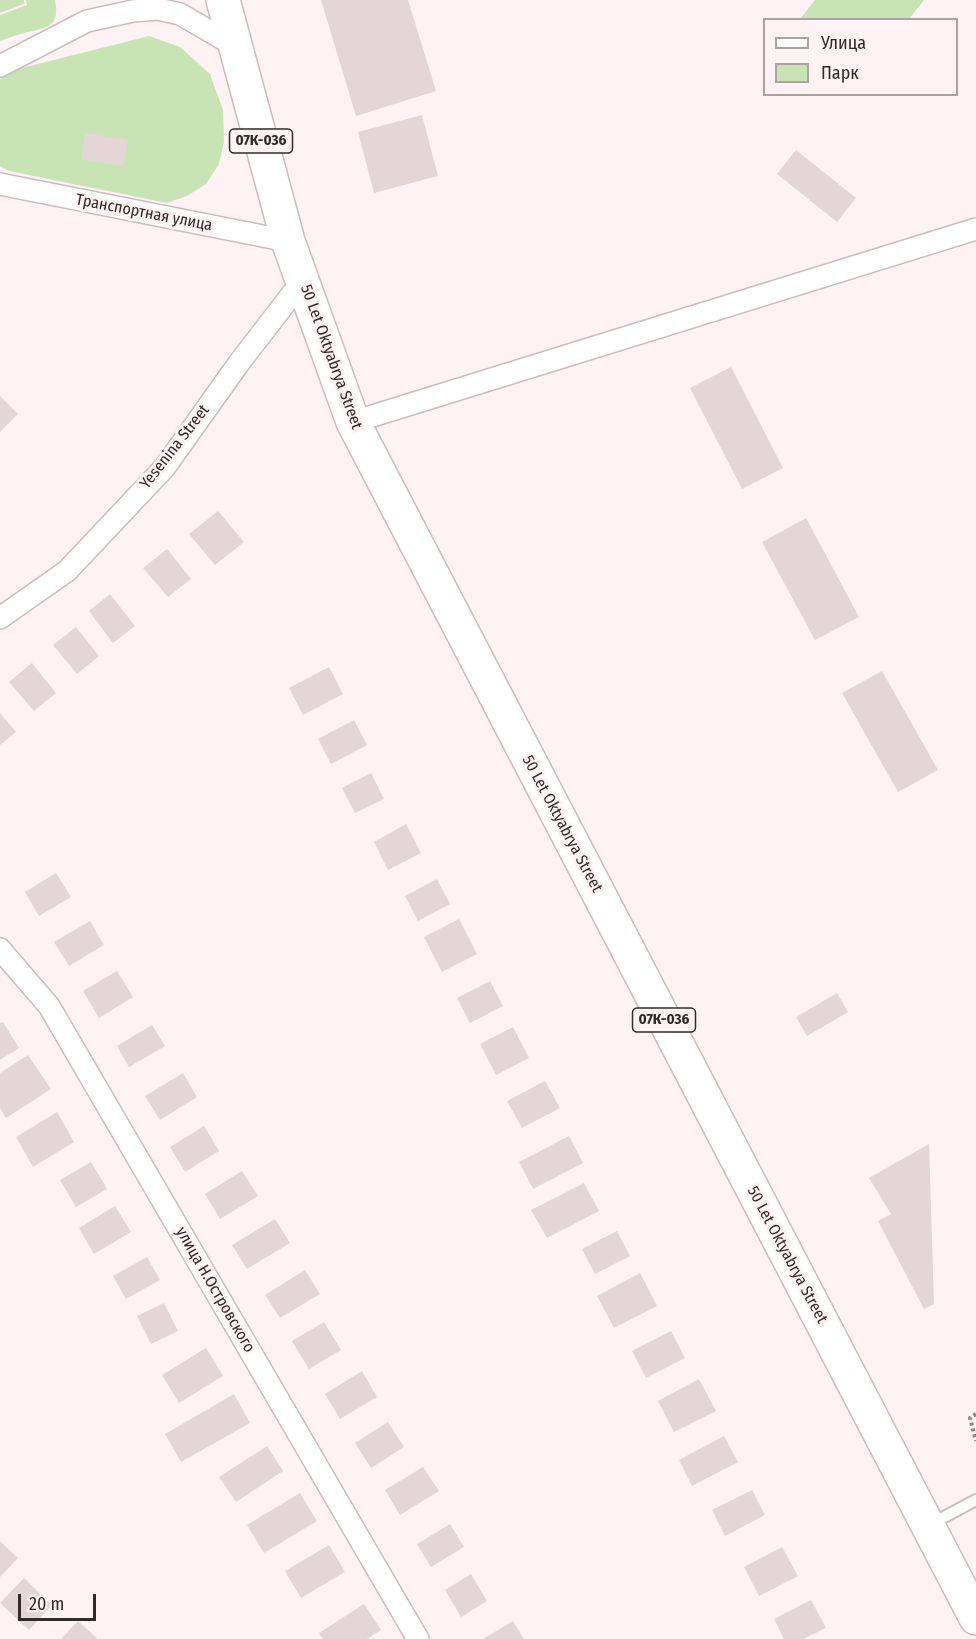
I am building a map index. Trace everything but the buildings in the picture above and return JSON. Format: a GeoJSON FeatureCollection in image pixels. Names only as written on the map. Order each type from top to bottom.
{"type":"FeatureCollection","features":[{"type":"Feature","properties":{"kind":"main road","name":"50 Let Oktyabrya Street"},"geometry":{"type":"LineString","coordinates":[[222,1],[288,241],[353,422],[976,1617]]}},
{"type":"Feature","properties":{"kind":"street"},"geometry":{"type":"LineString","coordinates":[[0,66],[87,21],[133,11],[158,9],[180,14],[235,46]]}},
{"type":"Feature","properties":{"kind":"street","name":"Транспортная улица"},"geometry":{"type":"LineString","coordinates":[[0,184],[288,241]]}},
{"type":"Feature","properties":{"kind":"street"},"geometry":{"type":"LineString","coordinates":[[353,422],[976,229]]}},
{"type":"Feature","properties":{"kind":"street","name":"Yesenina Street"},"geometry":{"type":"LineString","coordinates":[[0,618],[67,571],[165,467],[238,363],[303,280]]}},
{"type":"Feature","properties":{"kind":"street","name":"улица Н.Островского"},"geometry":{"type":"LineString","coordinates":[[0,949],[49,1006],[418,1639]]}},
{"type":"Feature","properties":{"kind":"lane"},"geometry":{"type":"LineString","coordinates":[[928,1526],[976,1500]]}},
{"type":"Feature","properties":{"kind":"path"},"geometry":{"type":"LineString","coordinates":[[976,1414],[969,1418],[976,1441]]}},
{"type":"Feature","properties":{"kind":"green space"},"geometry":{"type":"Polygon","coordinates":[[[0,0],[24,0],[24,4],[0,13],[0,0]]]}},
{"type":"Feature","properties":{"kind":"green space"},"geometry":{"type":"Polygon","coordinates":[[[26,0],[55,0],[56,16],[53,21],[45,28],[0,41],[0,15],[27,5],[26,0]]]}},
{"type":"Feature","properties":{"kind":"green space"},"geometry":{"type":"Polygon","coordinates":[[[815,0],[924,0],[910,18],[801,18],[815,0]]]}},
{"type":"Feature","properties":{"kind":"green space"},"geometry":{"type":"Polygon","coordinates":[[[149,36],[180,47],[210,74],[223,110],[224,142],[219,164],[206,184],[187,196],[167,203],[9,171],[0,166],[0,79],[18,69],[149,36]]]}}]}
